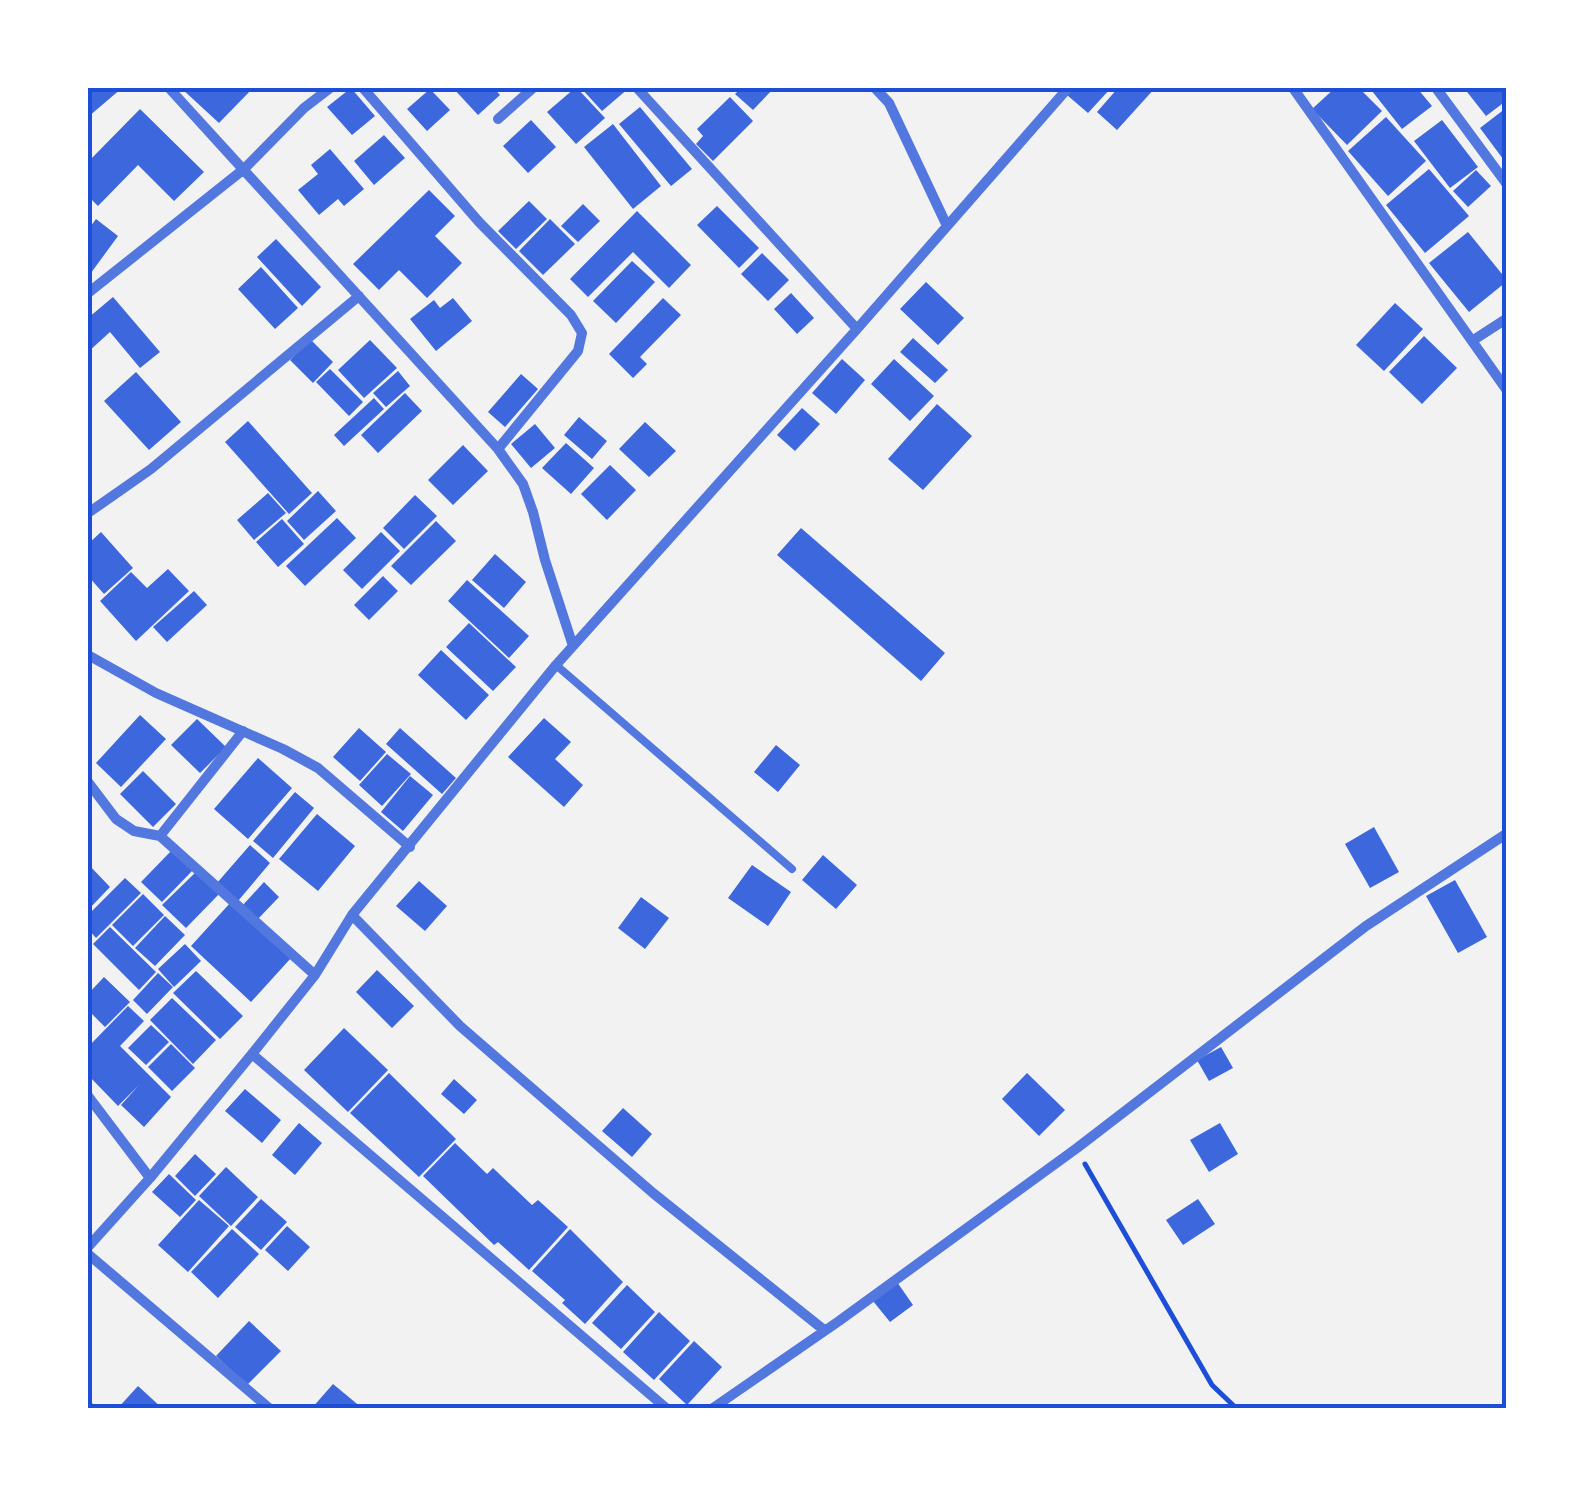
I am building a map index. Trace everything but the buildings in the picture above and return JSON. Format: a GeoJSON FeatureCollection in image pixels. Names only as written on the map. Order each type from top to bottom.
{"type":"FeatureCollection","features":[{"type":"Feature","properties":{"kind":"street"},"geometry":{"type":"LineString","coordinates":[[169,88],[498,449],[522,484],[533,512],[573,646]]}},
{"type":"Feature","properties":{"kind":"street"},"geometry":{"type":"LineString","coordinates":[[88,293],[244,169],[304,108],[330,88]]}},
{"type":"Feature","properties":{"kind":"street"},"geometry":{"type":"LineString","coordinates":[[363,88],[479,222],[571,315],[582,333],[578,351],[498,449]]}},
{"type":"Feature","properties":{"kind":"street"},"geometry":{"type":"LineString","coordinates":[[498,119],[533,88]]}},
{"type":"Feature","properties":{"kind":"street"},"geometry":{"type":"LineString","coordinates":[[637,88],[857,328]]}},
{"type":"Feature","properties":{"kind":"street"},"geometry":{"type":"LineString","coordinates":[[874,88],[889,103],[947,226]]}},
{"type":"Feature","properties":{"kind":"street"},"geometry":{"type":"LineString","coordinates":[[269,1408],[88,1250],[315,976],[352,916],[556,665],[1068,88]]}},
{"type":"Feature","properties":{"kind":"street"},"geometry":{"type":"LineString","coordinates":[[1294,88],[1506,389]]}},
{"type":"Feature","properties":{"kind":"street"},"geometry":{"type":"LineString","coordinates":[[1436,88],[1506,184]]}},
{"type":"Feature","properties":{"kind":"street"},"geometry":{"type":"LineString","coordinates":[[88,513],[151,470],[359,296]]}},
{"type":"Feature","properties":{"kind":"street"},"geometry":{"type":"LineString","coordinates":[[1472,341],[1506,319]]}},
{"type":"Feature","properties":{"kind":"street"},"geometry":{"type":"LineString","coordinates":[[88,655],[156,693],[284,748],[318,768],[410,847]]}},
{"type":"Feature","properties":{"kind":"street"},"geometry":{"type":"LineString","coordinates":[[160,836],[244,732]]}},
{"type":"Feature","properties":{"kind":"street"},"geometry":{"type":"LineString","coordinates":[[88,782],[116,819],[134,831],[160,836],[315,976]]}},
{"type":"Feature","properties":{"kind":"street"},"geometry":{"type":"LineString","coordinates":[[713,1408],[1076,1148],[1366,926],[1506,834]]}},
{"type":"Feature","properties":{"kind":"street"},"geometry":{"type":"LineString","coordinates":[[352,916],[475,1038],[653,1193],[824,1330]]}},
{"type":"Feature","properties":{"kind":"street"},"geometry":{"type":"LineString","coordinates":[[252,1054],[666,1408]]}},
{"type":"Feature","properties":{"kind":"street"},"geometry":{"type":"LineString","coordinates":[[88,1096],[150,1178]]}},
{"type":"Feature","properties":{"kind":"lane"},"geometry":{"type":"LineString","coordinates":[[556,665],[792,869]]}},
{"type":"Feature","properties":{"kind":"path"},"geometry":{"type":"LineString","coordinates":[[1076,1148],[1212,1384],[1236,1408]]}}]}
